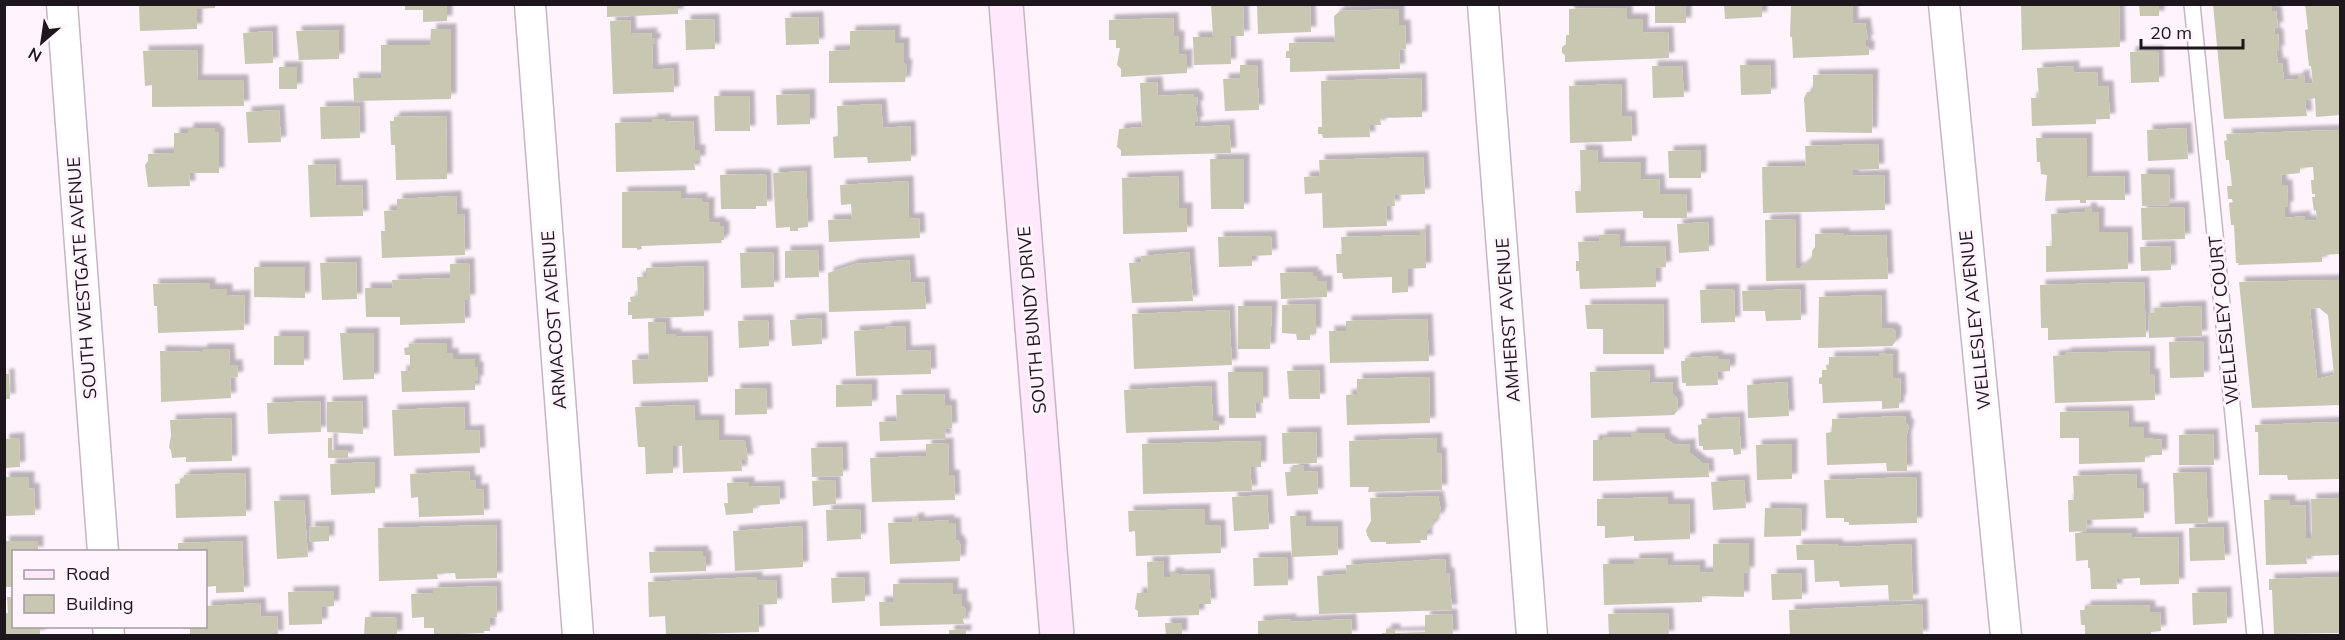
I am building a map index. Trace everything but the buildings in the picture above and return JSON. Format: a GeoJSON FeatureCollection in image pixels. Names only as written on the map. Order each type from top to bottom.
{"type":"FeatureCollection","features":[{"type":"Feature","properties":{"kind":"main road","name":"SOUTH BUNDY DRIVE"},"geometry":{"type":"LineString","coordinates":[[1006,4],[1057,636]]}},
{"type":"Feature","properties":{"kind":"street","name":"SOUTH WESTGATE AVENUE"},"geometry":{"type":"LineString","coordinates":[[62,4],[103,550]]}},
{"type":"Feature","properties":{"kind":"street","name":"ARMACOST AVENUE"},"geometry":{"type":"LineString","coordinates":[[530,4],[578,636]]}},
{"type":"Feature","properties":{"kind":"street","name":"AMHERST AVENUE"},"geometry":{"type":"LineString","coordinates":[[1483,4],[1532,636]]}},
{"type":"Feature","properties":{"kind":"street","name":"WELLESLEY AVENUE"},"geometry":{"type":"LineString","coordinates":[[1944,4],[2006,636]]}},
{"type":"Feature","properties":{"kind":"lane","name":"WELLESLEY COURT"},"geometry":{"type":"LineString","coordinates":[[2193,4],[2255,636]]}}]}
